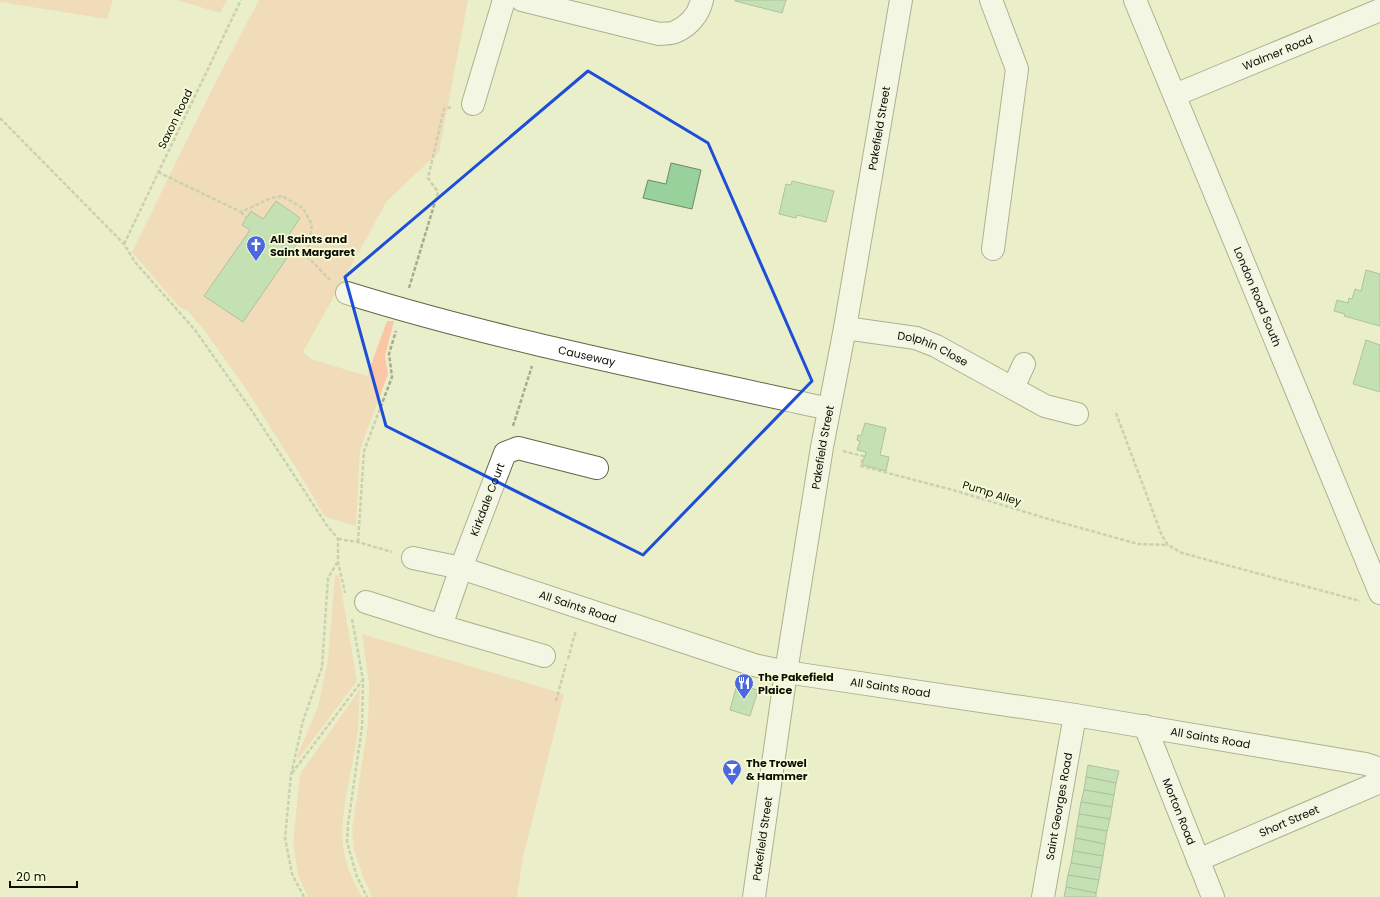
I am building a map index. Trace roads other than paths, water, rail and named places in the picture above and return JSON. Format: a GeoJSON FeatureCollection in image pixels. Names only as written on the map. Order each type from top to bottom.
{"type":"FeatureCollection","features":[{"type":"Feature","properties":{"kind":"street"},"geometry":{"type":"LineString","coordinates":[[473,104],[504,0]]}},
{"type":"Feature","properties":{"kind":"street"},"geometry":{"type":"LineString","coordinates":[[522,0],[659,34],[674,32],[690,23],[700,8],[702,0]]}},
{"type":"Feature","properties":{"kind":"street","name":"Pakefield Street"},"geometry":{"type":"LineString","coordinates":[[754,897],[786,672],[822,447],[845,328],[901,0]]}},
{"type":"Feature","properties":{"kind":"street"},"geometry":{"type":"LineString","coordinates":[[991,0],[1017,69],[993,249]]}},
{"type":"Feature","properties":{"kind":"street","name":"London Road South"},"geometry":{"type":"LineString","coordinates":[[1135,0],[1175,95],[1372,597]]}},
{"type":"Feature","properties":{"kind":"street","name":"Walmer Road"},"geometry":{"type":"LineString","coordinates":[[1175,95],[1380,10]]}},
{"type":"Feature","properties":{"kind":"street","name":"Causeway"},"geometry":{"type":"LineString","coordinates":[[347,293],[402,310],[539,345],[829,408]]}},
{"type":"Feature","properties":{"kind":"street","name":"Dolphin Close"},"geometry":{"type":"LineString","coordinates":[[845,328],[916,338],[936,346],[1045,406],[1077,414]]}},
{"type":"Feature","properties":{"kind":"street"},"geometry":{"type":"LineString","coordinates":[[1013,388],[1024,364]]}},
{"type":"Feature","properties":{"kind":"street","name":"Kirkdale Court"},"geometry":{"type":"LineString","coordinates":[[441,626],[461,568],[505,453],[518,448],[597,468]]}},
{"type":"Feature","properties":{"kind":"street","name":"All Saints Road"},"geometry":{"type":"LineString","coordinates":[[413,558],[461,568],[754,665],[786,672],[1145,726],[1366,764],[1380,769]]}},
{"type":"Feature","properties":{"kind":"street"},"geometry":{"type":"LineString","coordinates":[[354,605],[441,626],[544,656]]}},
{"type":"Feature","properties":{"kind":"street","name":"Saint Georges Road"},"geometry":{"type":"LineString","coordinates":[[1043,897],[1075,715]]}},
{"type":"Feature","properties":{"kind":"street","name":"Morton Road"},"geometry":{"type":"LineString","coordinates":[[1145,726],[1213,897]]}},
{"type":"Feature","properties":{"kind":"street","name":"Short Street"},"geometry":{"type":"LineString","coordinates":[[1198,860],[1380,782]]}},
{"type":"Feature","properties":{"kind":"place","name":"All Saints and Saint Margaret"},"geometry":{"type":"Point","coordinates":[256,262]}},
{"type":"Feature","properties":{"kind":"place","name":"The Pakefield Plaice"},"geometry":{"type":"Point","coordinates":[744,700]}},
{"type":"Feature","properties":{"kind":"place","name":"The Trowel & Hammer"},"geometry":{"type":"Point","coordinates":[732,786]}}]}
